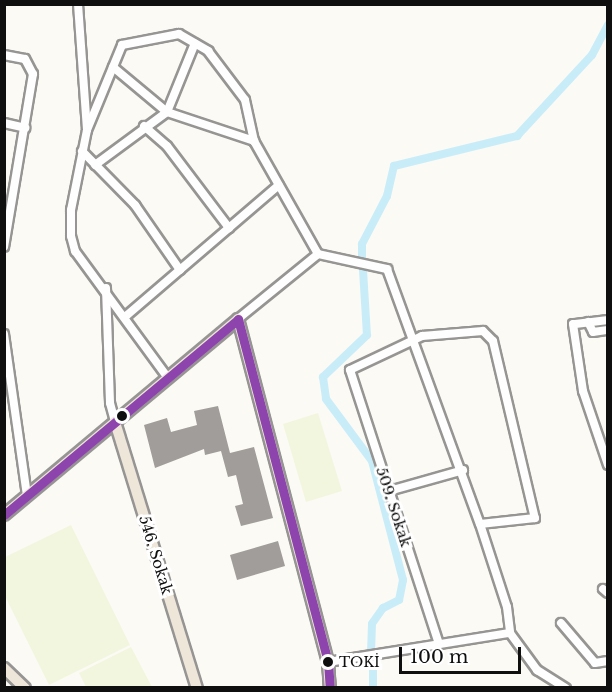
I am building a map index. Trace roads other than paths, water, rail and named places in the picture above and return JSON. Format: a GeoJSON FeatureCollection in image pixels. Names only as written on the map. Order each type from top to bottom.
{"type":"FeatureCollection","features":[{"type":"Feature","properties":{"kind":"main road"},"geometry":{"type":"LineString","coordinates":[[4,515],[238,319],[328,662],[330,687]]}},
{"type":"Feature","properties":{"kind":"main road","name":"546. Sokak"},"geometry":{"type":"LineString","coordinates":[[115,422],[197,687]]}},
{"type":"Feature","properties":{"kind":"main road"},"geometry":{"type":"LineString","coordinates":[[4,668],[25,687]]}},
{"type":"Feature","properties":{"kind":"street"},"geometry":{"type":"LineString","coordinates":[[78,4],[87,130]]}},
{"type":"Feature","properties":{"kind":"street"},"geometry":{"type":"LineString","coordinates":[[168,378],[106,287],[75,251],[71,236],[82,151],[87,130],[122,45],[179,33],[208,51],[245,100],[254,141],[318,254],[387,269],[410,341],[463,470],[507,607],[510,633],[537,670],[566,687]]}},
{"type":"Feature","properties":{"kind":"street"},"geometry":{"type":"LineString","coordinates":[[95,165],[144,126],[167,112],[195,43]]}},
{"type":"Feature","properties":{"kind":"street"},"geometry":{"type":"LineString","coordinates":[[4,55],[25,59],[33,74],[24,128],[8,195],[4,247]]}},
{"type":"Feature","properties":{"kind":"street"},"geometry":{"type":"LineString","coordinates":[[113,67],[167,112],[254,141]]}},
{"type":"Feature","properties":{"kind":"street"},"geometry":{"type":"LineString","coordinates":[[4,123],[24,128]]}},
{"type":"Feature","properties":{"kind":"street"},"geometry":{"type":"LineString","coordinates":[[144,126],[167,146],[229,228]]}},
{"type":"Feature","properties":{"kind":"street"},"geometry":{"type":"LineString","coordinates":[[82,151],[135,206],[180,270]]}},
{"type":"Feature","properties":{"kind":"street"},"geometry":{"type":"LineString","coordinates":[[126,316],[279,185]]}},
{"type":"Feature","properties":{"kind":"street"},"geometry":{"type":"LineString","coordinates":[[238,319],[318,254]]}},
{"type":"Feature","properties":{"kind":"street"},"geometry":{"type":"LineString","coordinates":[[106,287],[110,403],[115,422]]}},
{"type":"Feature","properties":{"kind":"street"},"geometry":{"type":"LineString","coordinates":[[608,320],[573,324],[583,392],[608,465]]}},
{"type":"Feature","properties":{"kind":"street"},"geometry":{"type":"LineString","coordinates":[[588,322],[593,332],[608,330]]}},
{"type":"Feature","properties":{"kind":"street"},"geometry":{"type":"LineString","coordinates":[[410,341],[483,331],[493,342],[535,518],[480,524]]}},
{"type":"Feature","properties":{"kind":"street"},"geometry":{"type":"LineString","coordinates":[[4,334],[27,495]]}},
{"type":"Feature","properties":{"kind":"street","name":"509. Sokak"},"geometry":{"type":"LineString","coordinates":[[410,341],[350,370],[439,644]]}},
{"type":"Feature","properties":{"kind":"street"},"geometry":{"type":"LineString","coordinates":[[4,398],[14,400]]}},
{"type":"Feature","properties":{"kind":"street"},"geometry":{"type":"LineString","coordinates":[[389,490],[463,470]]}},
{"type":"Feature","properties":{"kind":"street"},"geometry":{"type":"LineString","coordinates":[[561,623],[595,663],[608,661]]}},
{"type":"Feature","properties":{"kind":"street"},"geometry":{"type":"LineString","coordinates":[[328,662],[510,633]]}},
{"type":"Feature","properties":{"kind":"waterway"},"geometry":{"type":"LineString","coordinates":[[362,257],[362,244],[387,196],[394,166],[517,136],[592,55],[608,25]]}},
{"type":"Feature","properties":{"kind":"waterway"},"geometry":{"type":"LineString","coordinates":[[363,270],[367,335],[323,377],[326,399],[372,461],[403,580],[399,600],[383,608],[372,624],[371,650]]}},
{"type":"Feature","properties":{"kind":"waterway"},"geometry":{"type":"LineString","coordinates":[[373,664],[373,688]]}},
{"type":"Feature","properties":{"kind":"place","name":"TOKİ"},"geometry":{"type":"Point","coordinates":[328,662]}}]}
